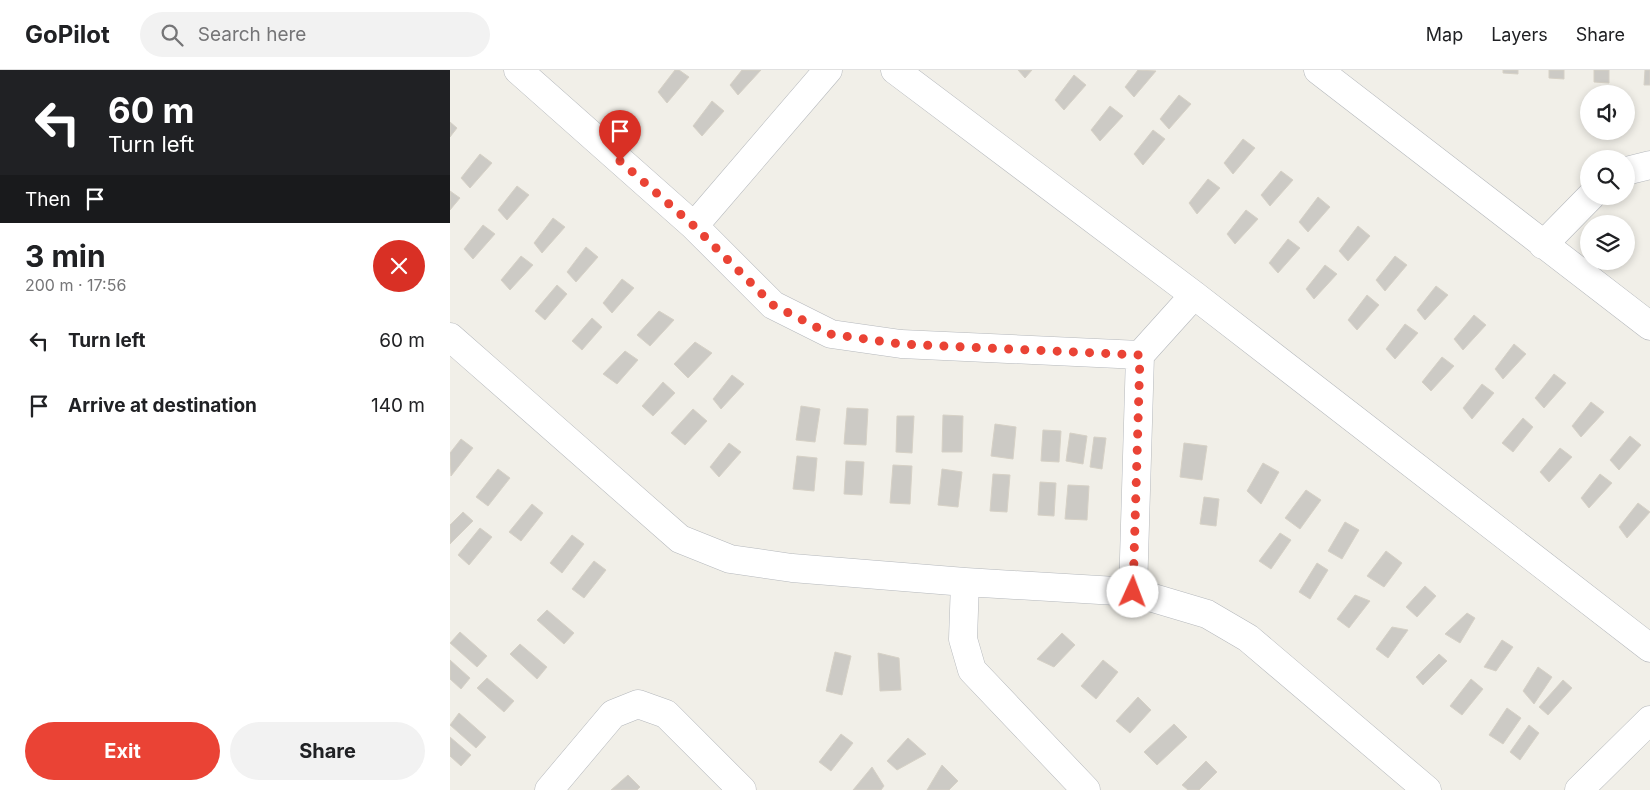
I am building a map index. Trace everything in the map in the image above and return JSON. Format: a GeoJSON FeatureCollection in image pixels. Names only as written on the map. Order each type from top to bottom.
{"type":"FeatureCollection","features":[{"type":"Feature","properties":{"kind":"street"},"geometry":{"type":"LineString","coordinates":[[518,70],[694,226],[773,305],[830,334],[901,344],[1140,355]]}},
{"type":"Feature","properties":{"kind":"street"},"geometry":{"type":"LineString","coordinates":[[694,226],[828,70]]}},
{"type":"Feature","properties":{"kind":"street"},"geometry":{"type":"LineString","coordinates":[[895,70],[1194,295],[1650,648]]}},
{"type":"Feature","properties":{"kind":"street"},"geometry":{"type":"LineString","coordinates":[[1318,70],[1650,326]]}},
{"type":"Feature","properties":{"kind":"street"},"geometry":{"type":"LineString","coordinates":[[1635,169],[1650,165]]}},
{"type":"Feature","properties":{"kind":"street"},"geometry":{"type":"LineString","coordinates":[[1543,245],[1582,205]]}},
{"type":"Feature","properties":{"kind":"street"},"geometry":{"type":"LineString","coordinates":[[1133,592],[1140,355],[1194,295]]}},
{"type":"Feature","properties":{"kind":"street"},"geometry":{"type":"LineString","coordinates":[[450,337],[680,539],[730,559],[792,568],[965,582],[1133,592],[1206,614],[1248,638],[1427,790]]}},
{"type":"Feature","properties":{"kind":"street"},"geometry":{"type":"LineString","coordinates":[[965,582],[963,639],[972,670],[1086,790]]}},
{"type":"Feature","properties":{"kind":"street"},"geometry":{"type":"LineString","coordinates":[[549,790],[612,714],[638,704],[666,714],[742,790]]}},
{"type":"Feature","properties":{"kind":"street"},"geometry":{"type":"LineString","coordinates":[[1579,790],[1650,720]]}},
{"type":"Feature","properties":{"kind":"building"},"geometry":{"type":"Polygon","coordinates":[[[675,70],[679,70],[689,77],[667,103],[658,92],[675,70]]]}},
{"type":"Feature","properties":{"kind":"building"},"geometry":{"type":"Polygon","coordinates":[[[742,70],[761,70],[738,95],[730,85],[742,70]]]}},
{"type":"Feature","properties":{"kind":"building"},"geometry":{"type":"Polygon","coordinates":[[[1018,70],[1032,70],[1025,78],[1018,70]]]}},
{"type":"Feature","properties":{"kind":"building"},"geometry":{"type":"Polygon","coordinates":[[[1138,70],[1156,71],[1134,97],[1125,87],[1138,70]]]}},
{"type":"Feature","properties":{"kind":"building"},"geometry":{"type":"Polygon","coordinates":[[[1503,70],[1518,70],[1518,74],[1503,73],[1503,70]]]}},
{"type":"Feature","properties":{"kind":"building"},"geometry":{"type":"Polygon","coordinates":[[[1549,70],[1564,70],[1564,79],[1549,78],[1549,70]]]}},
{"type":"Feature","properties":{"kind":"building"},"geometry":{"type":"Polygon","coordinates":[[[1594,70],[1609,70],[1609,83],[1594,82],[1594,70]]]}},
{"type":"Feature","properties":{"kind":"building"},"geometry":{"type":"Polygon","coordinates":[[[1645,70],[1650,70],[1650,85],[1644,85],[1645,70]]]}},
{"type":"Feature","properties":{"kind":"building"},"geometry":{"type":"Polygon","coordinates":[[[1074,75],[1086,85],[1064,110],[1055,100],[1074,75]]]}},
{"type":"Feature","properties":{"kind":"building"},"geometry":{"type":"Polygon","coordinates":[[[1179,95],[1191,104],[1169,129],[1160,119],[1179,95]]]}},
{"type":"Feature","properties":{"kind":"building"},"geometry":{"type":"Polygon","coordinates":[[[712,101],[724,111],[702,136],[693,126],[712,101]]]}},
{"type":"Feature","properties":{"kind":"building"},"geometry":{"type":"Polygon","coordinates":[[[1110,106],[1123,116],[1100,141],[1091,130],[1110,106]]]}},
{"type":"Feature","properties":{"kind":"building"},"geometry":{"type":"Polygon","coordinates":[[[450,122],[457,128],[450,137],[450,122]]]}},
{"type":"Feature","properties":{"kind":"building"},"geometry":{"type":"Polygon","coordinates":[[[1153,130],[1165,139],[1143,165],[1134,154],[1153,130]]]}},
{"type":"Feature","properties":{"kind":"building"},"geometry":{"type":"Polygon","coordinates":[[[1243,139],[1255,148],[1233,174],[1224,163],[1243,139]]]}},
{"type":"Feature","properties":{"kind":"building"},"geometry":{"type":"Polygon","coordinates":[[[480,154],[492,163],[470,188],[461,178],[480,154]]]}},
{"type":"Feature","properties":{"kind":"building"},"geometry":{"type":"Polygon","coordinates":[[[1281,171],[1293,180],[1270,206],[1261,195],[1281,171]]]}},
{"type":"Feature","properties":{"kind":"building"},"geometry":{"type":"Polygon","coordinates":[[[1208,179],[1220,188],[1197,214],[1189,203],[1208,179]]]}},
{"type":"Feature","properties":{"kind":"building"},"geometry":{"type":"Polygon","coordinates":[[[517,186],[529,195],[507,220],[498,210],[517,186]]]}},
{"type":"Feature","properties":{"kind":"building"},"geometry":{"type":"Polygon","coordinates":[[[450,191],[460,198],[450,210],[450,191]]]}},
{"type":"Feature","properties":{"kind":"building"},"geometry":{"type":"Polygon","coordinates":[[[1318,197],[1330,207],[1308,232],[1299,222],[1318,197]]]}},
{"type":"Feature","properties":{"kind":"building"},"geometry":{"type":"Polygon","coordinates":[[[1246,210],[1258,219],[1235,244],[1227,234],[1246,210]]]}},
{"type":"Feature","properties":{"kind":"building"},"geometry":{"type":"Polygon","coordinates":[[[553,218],[565,227],[542,253],[534,243],[553,218]]]}},
{"type":"Feature","properties":{"kind":"building"},"geometry":{"type":"Polygon","coordinates":[[[483,225],[495,234],[473,259],[464,249],[483,225]]]}},
{"type":"Feature","properties":{"kind":"building"},"geometry":{"type":"Polygon","coordinates":[[[1358,226],[1370,236],[1348,261],[1339,251],[1358,226]]]}},
{"type":"Feature","properties":{"kind":"building"},"geometry":{"type":"Polygon","coordinates":[[[1288,239],[1300,248],[1278,273],[1269,263],[1288,239]]]}},
{"type":"Feature","properties":{"kind":"building"},"geometry":{"type":"Polygon","coordinates":[[[586,247],[598,257],[576,282],[567,272],[586,247]]]}},
{"type":"Feature","properties":{"kind":"building"},"geometry":{"type":"Polygon","coordinates":[[[521,256],[533,265],[510,290],[501,280],[521,256]]]}},
{"type":"Feature","properties":{"kind":"building"},"geometry":{"type":"Polygon","coordinates":[[[1395,256],[1407,265],[1385,291],[1376,280],[1395,256]]]}},
{"type":"Feature","properties":{"kind":"building"},"geometry":{"type":"Polygon","coordinates":[[[1325,265],[1337,274],[1314,299],[1306,289],[1325,265]]]}},
{"type":"Feature","properties":{"kind":"building"},"geometry":{"type":"Polygon","coordinates":[[[622,279],[634,288],[612,313],[603,303],[622,279]]]}},
{"type":"Feature","properties":{"kind":"building"},"geometry":{"type":"Polygon","coordinates":[[[557,285],[567,294],[545,320],[535,311],[557,285]]]}},
{"type":"Feature","properties":{"kind":"building"},"geometry":{"type":"Polygon","coordinates":[[[1436,286],[1448,295],[1425,320],[1417,310],[1436,286]]]}},
{"type":"Feature","properties":{"kind":"building"},"geometry":{"type":"Polygon","coordinates":[[[1367,295],[1379,305],[1357,330],[1348,320],[1367,295]]]}},
{"type":"Feature","properties":{"kind":"building"},"geometry":{"type":"Polygon","coordinates":[[[659,311],[674,320],[650,346],[637,335],[659,311]]]}},
{"type":"Feature","properties":{"kind":"building"},"geometry":{"type":"Polygon","coordinates":[[[1474,315],[1486,325],[1463,350],[1454,339],[1474,315]]]}},
{"type":"Feature","properties":{"kind":"building"},"geometry":{"type":"Polygon","coordinates":[[[592,318],[602,327],[582,350],[572,341],[592,318]]]}},
{"type":"Feature","properties":{"kind":"building"},"geometry":{"type":"Polygon","coordinates":[[[1405,324],[1418,333],[1395,359],[1386,349],[1405,324]]]}},
{"type":"Feature","properties":{"kind":"building"},"geometry":{"type":"Polygon","coordinates":[[[695,342],[712,353],[688,378],[674,364],[695,342]]]}},
{"type":"Feature","properties":{"kind":"building"},"geometry":{"type":"Polygon","coordinates":[[[1514,344],[1526,354],[1503,379],[1495,369],[1514,344]]]}},
{"type":"Feature","properties":{"kind":"building"},"geometry":{"type":"Polygon","coordinates":[[[625,351],[638,360],[617,384],[603,374],[625,351]]]}},
{"type":"Feature","properties":{"kind":"building"},"geometry":{"type":"Polygon","coordinates":[[[1442,357],[1454,366],[1431,391],[1422,382],[1442,357]]]}},
{"type":"Feature","properties":{"kind":"building"},"geometry":{"type":"Polygon","coordinates":[[[1554,374],[1566,383],[1544,408],[1535,398],[1554,374]]]}},
{"type":"Feature","properties":{"kind":"building"},"geometry":{"type":"Polygon","coordinates":[[[732,375],[744,384],[721,409],[713,399],[732,375]]]}},
{"type":"Feature","properties":{"kind":"building"},"geometry":{"type":"Polygon","coordinates":[[[663,382],[675,393],[653,416],[642,406],[663,382]]]}},
{"type":"Feature","properties":{"kind":"building"},"geometry":{"type":"Polygon","coordinates":[[[1482,384],[1494,393],[1472,419],[1463,408],[1482,384]]]}},
{"type":"Feature","properties":{"kind":"building"},"geometry":{"type":"Polygon","coordinates":[[[1591,402],[1604,412],[1581,437],[1572,426],[1591,402]]]}},
{"type":"Feature","properties":{"kind":"building"},"geometry":{"type":"Polygon","coordinates":[[[801,406],[820,409],[815,442],[796,440],[801,406]]]}},
{"type":"Feature","properties":{"kind":"building"},"geometry":{"type":"Polygon","coordinates":[[[847,408],[868,409],[866,445],[844,444],[847,408]]]}},
{"type":"Feature","properties":{"kind":"building"},"geometry":{"type":"Polygon","coordinates":[[[693,409],[707,421],[685,445],[671,433],[693,409]]]}},
{"type":"Feature","properties":{"kind":"building"},"geometry":{"type":"Polygon","coordinates":[[[943,415],[963,416],[962,452],[942,452],[943,415]]]}},
{"type":"Feature","properties":{"kind":"building"},"geometry":{"type":"Polygon","coordinates":[[[897,416],[914,416],[912,453],[896,452],[897,416]]]}},
{"type":"Feature","properties":{"kind":"building"},"geometry":{"type":"Polygon","coordinates":[[[1523,418],[1533,427],[1513,452],[1502,443],[1523,418]]]}},
{"type":"Feature","properties":{"kind":"building"},"geometry":{"type":"Polygon","coordinates":[[[995,424],[1016,427],[1013,459],[991,456],[995,424]]]}},
{"type":"Feature","properties":{"kind":"building"},"geometry":{"type":"Polygon","coordinates":[[[1043,430],[1061,431],[1059,462],[1041,461],[1043,430]]]}},
{"type":"Feature","properties":{"kind":"building"},"geometry":{"type":"Polygon","coordinates":[[[1070,433],[1087,436],[1083,464],[1066,461],[1070,433]]]}},
{"type":"Feature","properties":{"kind":"building"},"geometry":{"type":"Polygon","coordinates":[[[1630,436],[1641,445],[1619,470],[1610,460],[1630,436]]]}},
{"type":"Feature","properties":{"kind":"building"},"geometry":{"type":"Polygon","coordinates":[[[1094,437],[1106,438],[1102,469],[1090,467],[1094,437]]]}},
{"type":"Feature","properties":{"kind":"building"},"geometry":{"type":"Polygon","coordinates":[[[461,439],[473,448],[451,476],[450,453],[461,439]]]}},
{"type":"Feature","properties":{"kind":"building"},"geometry":{"type":"Polygon","coordinates":[[[729,443],[741,452],[719,477],[710,467],[729,443]]]}},
{"type":"Feature","properties":{"kind":"building"},"geometry":{"type":"Polygon","coordinates":[[[1184,443],[1207,446],[1202,480],[1180,477],[1184,443]]]}},
{"type":"Feature","properties":{"kind":"building"},"geometry":{"type":"Polygon","coordinates":[[[1560,448],[1572,457],[1549,482],[1540,472],[1560,448]]]}},
{"type":"Feature","properties":{"kind":"building"},"geometry":{"type":"Polygon","coordinates":[[[797,456],[817,458],[814,491],[793,489],[797,456]]]}},
{"type":"Feature","properties":{"kind":"building"},"geometry":{"type":"Polygon","coordinates":[[[846,461],[864,462],[862,495],[844,494],[846,461]]]}},
{"type":"Feature","properties":{"kind":"building"},"geometry":{"type":"Polygon","coordinates":[[[1263,463],[1279,472],[1261,504],[1247,491],[1263,463]]]}},
{"type":"Feature","properties":{"kind":"building"},"geometry":{"type":"Polygon","coordinates":[[[893,465],[912,466],[910,504],[890,503],[893,465]]]}},
{"type":"Feature","properties":{"kind":"building"},"geometry":{"type":"Polygon","coordinates":[[[498,469],[510,478],[488,506],[476,497],[498,469]]]}},
{"type":"Feature","properties":{"kind":"building"},"geometry":{"type":"Polygon","coordinates":[[[942,469],[962,472],[958,507],[938,505],[942,469]]]}},
{"type":"Feature","properties":{"kind":"building"},"geometry":{"type":"Polygon","coordinates":[[[993,474],[1010,475],[1007,512],[990,511],[993,474]]]}},
{"type":"Feature","properties":{"kind":"building"},"geometry":{"type":"Polygon","coordinates":[[[1600,474],[1612,483],[1589,508],[1581,498],[1600,474]]]}},
{"type":"Feature","properties":{"kind":"building"},"geometry":{"type":"Polygon","coordinates":[[[1040,482],[1056,483],[1054,516],[1038,515],[1040,482]]]}},
{"type":"Feature","properties":{"kind":"building"},"geometry":{"type":"Polygon","coordinates":[[[1068,485],[1089,486],[1087,520],[1065,519],[1068,485]]]}},
{"type":"Feature","properties":{"kind":"building"},"geometry":{"type":"Polygon","coordinates":[[[1306,490],[1321,500],[1300,529],[1285,518],[1306,490]]]}},
{"type":"Feature","properties":{"kind":"building"},"geometry":{"type":"Polygon","coordinates":[[[1204,497],[1219,499],[1216,526],[1200,524],[1204,497]]]}},
{"type":"Feature","properties":{"kind":"building"},"geometry":{"type":"Polygon","coordinates":[[[1638,503],[1650,512],[1627,538],[1619,527],[1638,503]]]}},
{"type":"Feature","properties":{"kind":"building"},"geometry":{"type":"Polygon","coordinates":[[[532,504],[543,513],[521,541],[509,532],[532,504]]]}},
{"type":"Feature","properties":{"kind":"building"},"geometry":{"type":"Polygon","coordinates":[[[463,512],[473,521],[450,544],[450,525],[463,512]]]}},
{"type":"Feature","properties":{"kind":"building"},"geometry":{"type":"Polygon","coordinates":[[[1345,522],[1359,530],[1342,559],[1328,551],[1345,522]]]}},
{"type":"Feature","properties":{"kind":"building"},"geometry":{"type":"Polygon","coordinates":[[[480,528],[492,537],[469,565],[458,555],[480,528]]]}},
{"type":"Feature","properties":{"kind":"building"},"geometry":{"type":"Polygon","coordinates":[[[1280,533],[1291,540],[1271,569],[1259,561],[1280,533]]]}},
{"type":"Feature","properties":{"kind":"building"},"geometry":{"type":"Polygon","coordinates":[[[572,535],[584,544],[562,573],[550,563],[572,535]]]}},
{"type":"Feature","properties":{"kind":"building"},"geometry":{"type":"Polygon","coordinates":[[[1386,551],[1402,563],[1384,587],[1367,576],[1386,551]]]}},
{"type":"Feature","properties":{"kind":"building"},"geometry":{"type":"Polygon","coordinates":[[[594,561],[606,570],[584,598],[572,589],[594,561]]]}},
{"type":"Feature","properties":{"kind":"building"},"geometry":{"type":"Polygon","coordinates":[[[1317,563],[1328,570],[1310,599],[1299,592],[1317,563]]]}},
{"type":"Feature","properties":{"kind":"building"},"geometry":{"type":"Polygon","coordinates":[[[1425,586],[1436,596],[1417,617],[1406,607],[1425,586]]]}},
{"type":"Feature","properties":{"kind":"building"},"geometry":{"type":"Polygon","coordinates":[[[1355,595],[1370,601],[1349,628],[1337,619],[1355,595]]]}},
{"type":"Feature","properties":{"kind":"building"},"geometry":{"type":"Polygon","coordinates":[[[547,610],[574,633],[564,644],[537,620],[547,610]]]}},
{"type":"Feature","properties":{"kind":"building"},"geometry":{"type":"Polygon","coordinates":[[[1467,613],[1475,618],[1460,643],[1445,634],[1467,613]]]}},
{"type":"Feature","properties":{"kind":"building"},"geometry":{"type":"Polygon","coordinates":[[[1392,627],[1408,630],[1388,658],[1376,649],[1392,627]]]}},
{"type":"Feature","properties":{"kind":"building"},"geometry":{"type":"Polygon","coordinates":[[[460,632],[487,656],[477,667],[450,643],[460,632]]]}},
{"type":"Feature","properties":{"kind":"building"},"geometry":{"type":"Polygon","coordinates":[[[1062,633],[1075,645],[1054,667],[1037,659],[1062,633]]]}},
{"type":"Feature","properties":{"kind":"building"},"geometry":{"type":"Polygon","coordinates":[[[1502,640],[1513,647],[1496,671],[1484,667],[1502,640]]]}},
{"type":"Feature","properties":{"kind":"building"},"geometry":{"type":"Polygon","coordinates":[[[520,644],[547,667],[537,679],[510,654],[520,644]]]}},
{"type":"Feature","properties":{"kind":"building"},"geometry":{"type":"Polygon","coordinates":[[[835,652],[851,656],[842,695],[826,691],[835,652]]]}},
{"type":"Feature","properties":{"kind":"building"},"geometry":{"type":"Polygon","coordinates":[[[878,653],[899,658],[901,690],[880,691],[878,653]]]}},
{"type":"Feature","properties":{"kind":"building"},"geometry":{"type":"Polygon","coordinates":[[[1439,654],[1447,661],[1423,685],[1416,677],[1439,654]]]}},
{"type":"Feature","properties":{"kind":"building"},"geometry":{"type":"Polygon","coordinates":[[[450,660],[470,678],[461,689],[450,679],[450,660]]]}},
{"type":"Feature","properties":{"kind":"building"},"geometry":{"type":"Polygon","coordinates":[[[1103,660],[1118,672],[1096,699],[1081,686],[1103,660]]]}},
{"type":"Feature","properties":{"kind":"building"},"geometry":{"type":"Polygon","coordinates":[[[1538,667],[1552,677],[1534,704],[1523,691],[1538,667]]]}},
{"type":"Feature","properties":{"kind":"building"},"geometry":{"type":"Polygon","coordinates":[[[487,678],[514,701],[504,712],[477,688],[487,678]]]}},
{"type":"Feature","properties":{"kind":"building"},"geometry":{"type":"Polygon","coordinates":[[[1471,679],[1483,689],[1462,715],[1450,706],[1471,679]]]}},
{"type":"Feature","properties":{"kind":"building"},"geometry":{"type":"Polygon","coordinates":[[[1563,680],[1572,688],[1548,715],[1539,707],[1563,680]]]}},
{"type":"Feature","properties":{"kind":"building"},"geometry":{"type":"Polygon","coordinates":[[[1138,697],[1151,710],[1130,733],[1116,721],[1138,697]]]}},
{"type":"Feature","properties":{"kind":"building"},"geometry":{"type":"Polygon","coordinates":[[[1507,708],[1521,718],[1503,744],[1489,735],[1507,708]]]}},
{"type":"Feature","properties":{"kind":"building"},"geometry":{"type":"Polygon","coordinates":[[[459,713],[486,737],[476,748],[450,725],[459,713]]]}},
{"type":"Feature","properties":{"kind":"building"},"geometry":{"type":"Polygon","coordinates":[[[1174,724],[1187,737],[1157,765],[1144,752],[1174,724]]]}},
{"type":"Feature","properties":{"kind":"building"},"geometry":{"type":"Polygon","coordinates":[[[1529,725],[1539,733],[1520,760],[1510,752],[1529,725]]]}},
{"type":"Feature","properties":{"kind":"building"},"geometry":{"type":"Polygon","coordinates":[[[841,734],[853,743],[831,771],[819,762],[841,734]]]}},
{"type":"Feature","properties":{"kind":"building"},"geometry":{"type":"Polygon","coordinates":[[[450,737],[471,755],[461,766],[450,756],[450,737]]]}},
{"type":"Feature","properties":{"kind":"building"},"geometry":{"type":"Polygon","coordinates":[[[908,738],[926,754],[897,770],[887,761],[908,738]]]}},
{"type":"Feature","properties":{"kind":"building"},"geometry":{"type":"Polygon","coordinates":[[[1206,761],[1217,772],[1199,790],[1188,790],[1182,785],[1206,761]]]}},
{"type":"Feature","properties":{"kind":"building"},"geometry":{"type":"Polygon","coordinates":[[[942,765],[958,781],[949,790],[927,790],[942,765]]]}},
{"type":"Feature","properties":{"kind":"building"},"geometry":{"type":"Polygon","coordinates":[[[872,767],[884,786],[881,790],[853,790],[872,767]]]}},
{"type":"Feature","properties":{"kind":"building"},"geometry":{"type":"Polygon","coordinates":[[[628,775],[640,787],[637,790],[611,790],[628,775]]]}},
{"type":"Feature","properties":{"kind":"route"},"geometry":{"type":"LineString","coordinates":[[620,161],[694,226],[773,305],[830,334],[901,344],[1140,355],[1133,592]]}}]}
